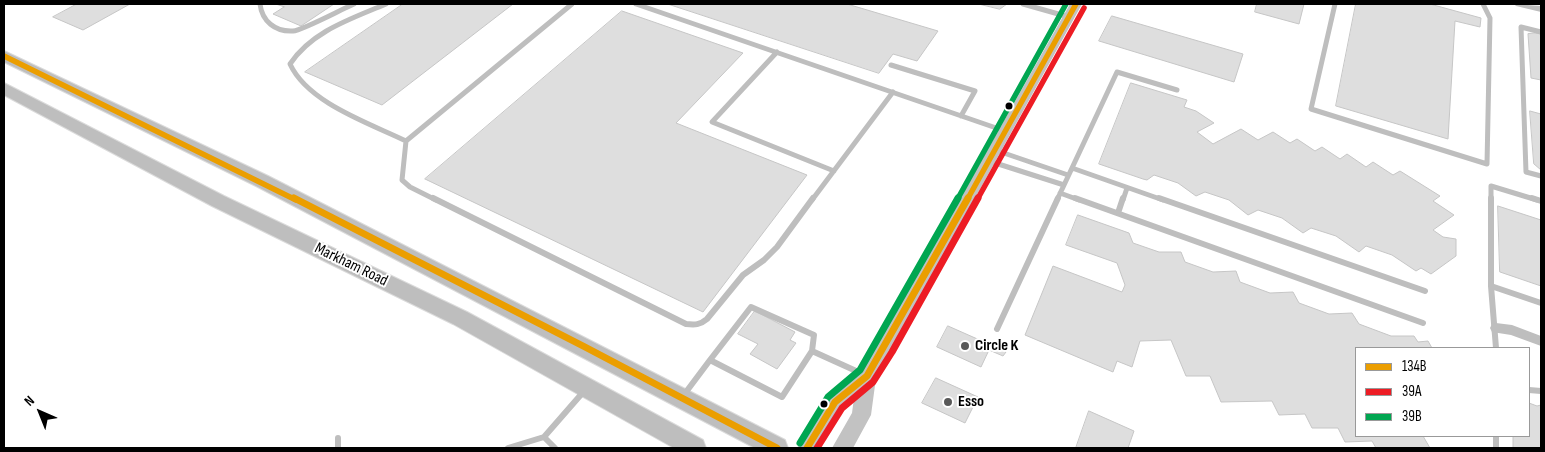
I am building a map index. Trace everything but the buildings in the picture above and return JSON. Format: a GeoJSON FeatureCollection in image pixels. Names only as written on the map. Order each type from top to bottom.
{"type":"FeatureCollection","features":[{"type":"Feature","properties":{"kind":"main road"},"geometry":{"type":"LineString","coordinates":[[807,448],[835,402],[867,376],[885,347],[1073,10]]}},
{"type":"Feature","properties":{"kind":"main road","name":"Markham Road"},"geometry":{"type":"LineString","coordinates":[[4,56],[262,182],[682,397],[777,448]]}},
{"type":"Feature","properties":{"kind":"main road","name":"Markham Road"},"geometry":{"type":"LineString","coordinates":[[4,88],[218,200],[460,318],[695,448]]}},
{"type":"Feature","properties":{"kind":"main road"},"geometry":{"type":"LineString","coordinates":[[842,448],[861,415],[867,376]]}},
{"type":"Feature","properties":{"kind":"street"},"geometry":{"type":"LineString","coordinates":[[1520,4],[1541,9]]}},
{"type":"Feature","properties":{"kind":"street"},"geometry":{"type":"LineString","coordinates":[[1496,328],[1512,330],[1541,341]]}},
{"type":"Feature","properties":{"kind":"lane"},"geometry":{"type":"LineString","coordinates":[[260,4],[260,14],[266,22],[294,31],[354,4]]}},
{"type":"Feature","properties":{"kind":"lane"},"geometry":{"type":"LineString","coordinates":[[386,4],[310,42],[294,56],[290,64],[294,77],[321,98],[340,110],[406,140]]}},
{"type":"Feature","properties":{"kind":"lane"},"geometry":{"type":"LineString","coordinates":[[572,4],[406,140],[402,180],[410,187],[686,324],[694,326],[701,324],[743,275],[774,251],[893,92]]}},
{"type":"Feature","properties":{"kind":"lane"},"geometry":{"type":"LineString","coordinates":[[636,4],[1005,131]]}},
{"type":"Feature","properties":{"kind":"lane"},"geometry":{"type":"LineString","coordinates":[[1023,4],[1073,10]]}},
{"type":"Feature","properties":{"kind":"lane"},"geometry":{"type":"LineString","coordinates":[[1335,4],[1311,109],[1488,164],[1490,18],[1483,4]]}},
{"type":"Feature","properties":{"kind":"lane"},"geometry":{"type":"LineString","coordinates":[[1541,32],[1521,27],[1526,172],[1541,176]]}},
{"type":"Feature","properties":{"kind":"lane"},"geometry":{"type":"LineString","coordinates":[[776,52],[712,122],[834,171]]}},
{"type":"Feature","properties":{"kind":"lane"},"geometry":{"type":"LineString","coordinates":[[891,65],[975,91],[961,116]]}},
{"type":"Feature","properties":{"kind":"lane"},"geometry":{"type":"LineString","coordinates":[[997,329],[1116,72],[1177,90]]}},
{"type":"Feature","properties":{"kind":"lane"},"geometry":{"type":"LineString","coordinates":[[992,155],[1068,175]]}},
{"type":"Feature","properties":{"kind":"lane"},"geometry":{"type":"LineString","coordinates":[[992,155],[1064,185]]}},
{"type":"Feature","properties":{"kind":"lane"},"geometry":{"type":"LineString","coordinates":[[1072,168],[1425,291]]}},
{"type":"Feature","properties":{"kind":"lane"},"geometry":{"type":"LineString","coordinates":[[1496,347],[1492,286],[1491,186],[1541,201]]}},
{"type":"Feature","properties":{"kind":"lane"},"geometry":{"type":"LineString","coordinates":[[1118,214],[1127,188]]}},
{"type":"Feature","properties":{"kind":"lane"},"geometry":{"type":"LineString","coordinates":[[1060,193],[1423,323]]}},
{"type":"Feature","properties":{"kind":"lane"},"geometry":{"type":"LineString","coordinates":[[1492,286],[1541,303]]}},
{"type":"Feature","properties":{"kind":"lane"},"geometry":{"type":"LineString","coordinates":[[682,397],[710,360],[751,307],[814,335],[812,351],[782,397],[710,360]]}},
{"type":"Feature","properties":{"kind":"lane"},"geometry":{"type":"LineString","coordinates":[[812,351],[867,376]]}},
{"type":"Feature","properties":{"kind":"lane"},"geometry":{"type":"LineString","coordinates":[[508,448],[544,437],[586,388]]}},
{"type":"Feature","properties":{"kind":"lane"},"geometry":{"type":"LineString","coordinates":[[544,437],[555,448]]}},
{"type":"Feature","properties":{"kind":"lane"},"geometry":{"type":"LineString","coordinates":[[338,438],[338,448]]}},
{"type":"Feature","properties":{"kind":"transit line","name":"39B"},"geometry":{"type":"LineString","coordinates":[[800,443],[828,397],[860,370],[877,343],[1066,4]]}},
{"type":"Feature","properties":{"kind":"transit line","name":"134B"},"geometry":{"type":"LineString","coordinates":[[807,448],[835,402],[867,376],[885,347],[1076,4]]}},
{"type":"Feature","properties":{"kind":"transit line","name":"39A"},"geometry":{"type":"LineString","coordinates":[[817,448],[842,408],[873,382],[892,352],[1084,8]]}},
{"type":"Feature","properties":{"kind":"transit line","name":"134B"},"geometry":{"type":"LineString","coordinates":[[4,56],[392,248],[777,448]]}},
{"type":"Feature","properties":{"kind":"place","name":"Circle K"},"geometry":{"type":"Point","coordinates":[965,346]}},
{"type":"Feature","properties":{"kind":"place","name":"Esso"},"geometry":{"type":"Point","coordinates":[948,402]}}]}
